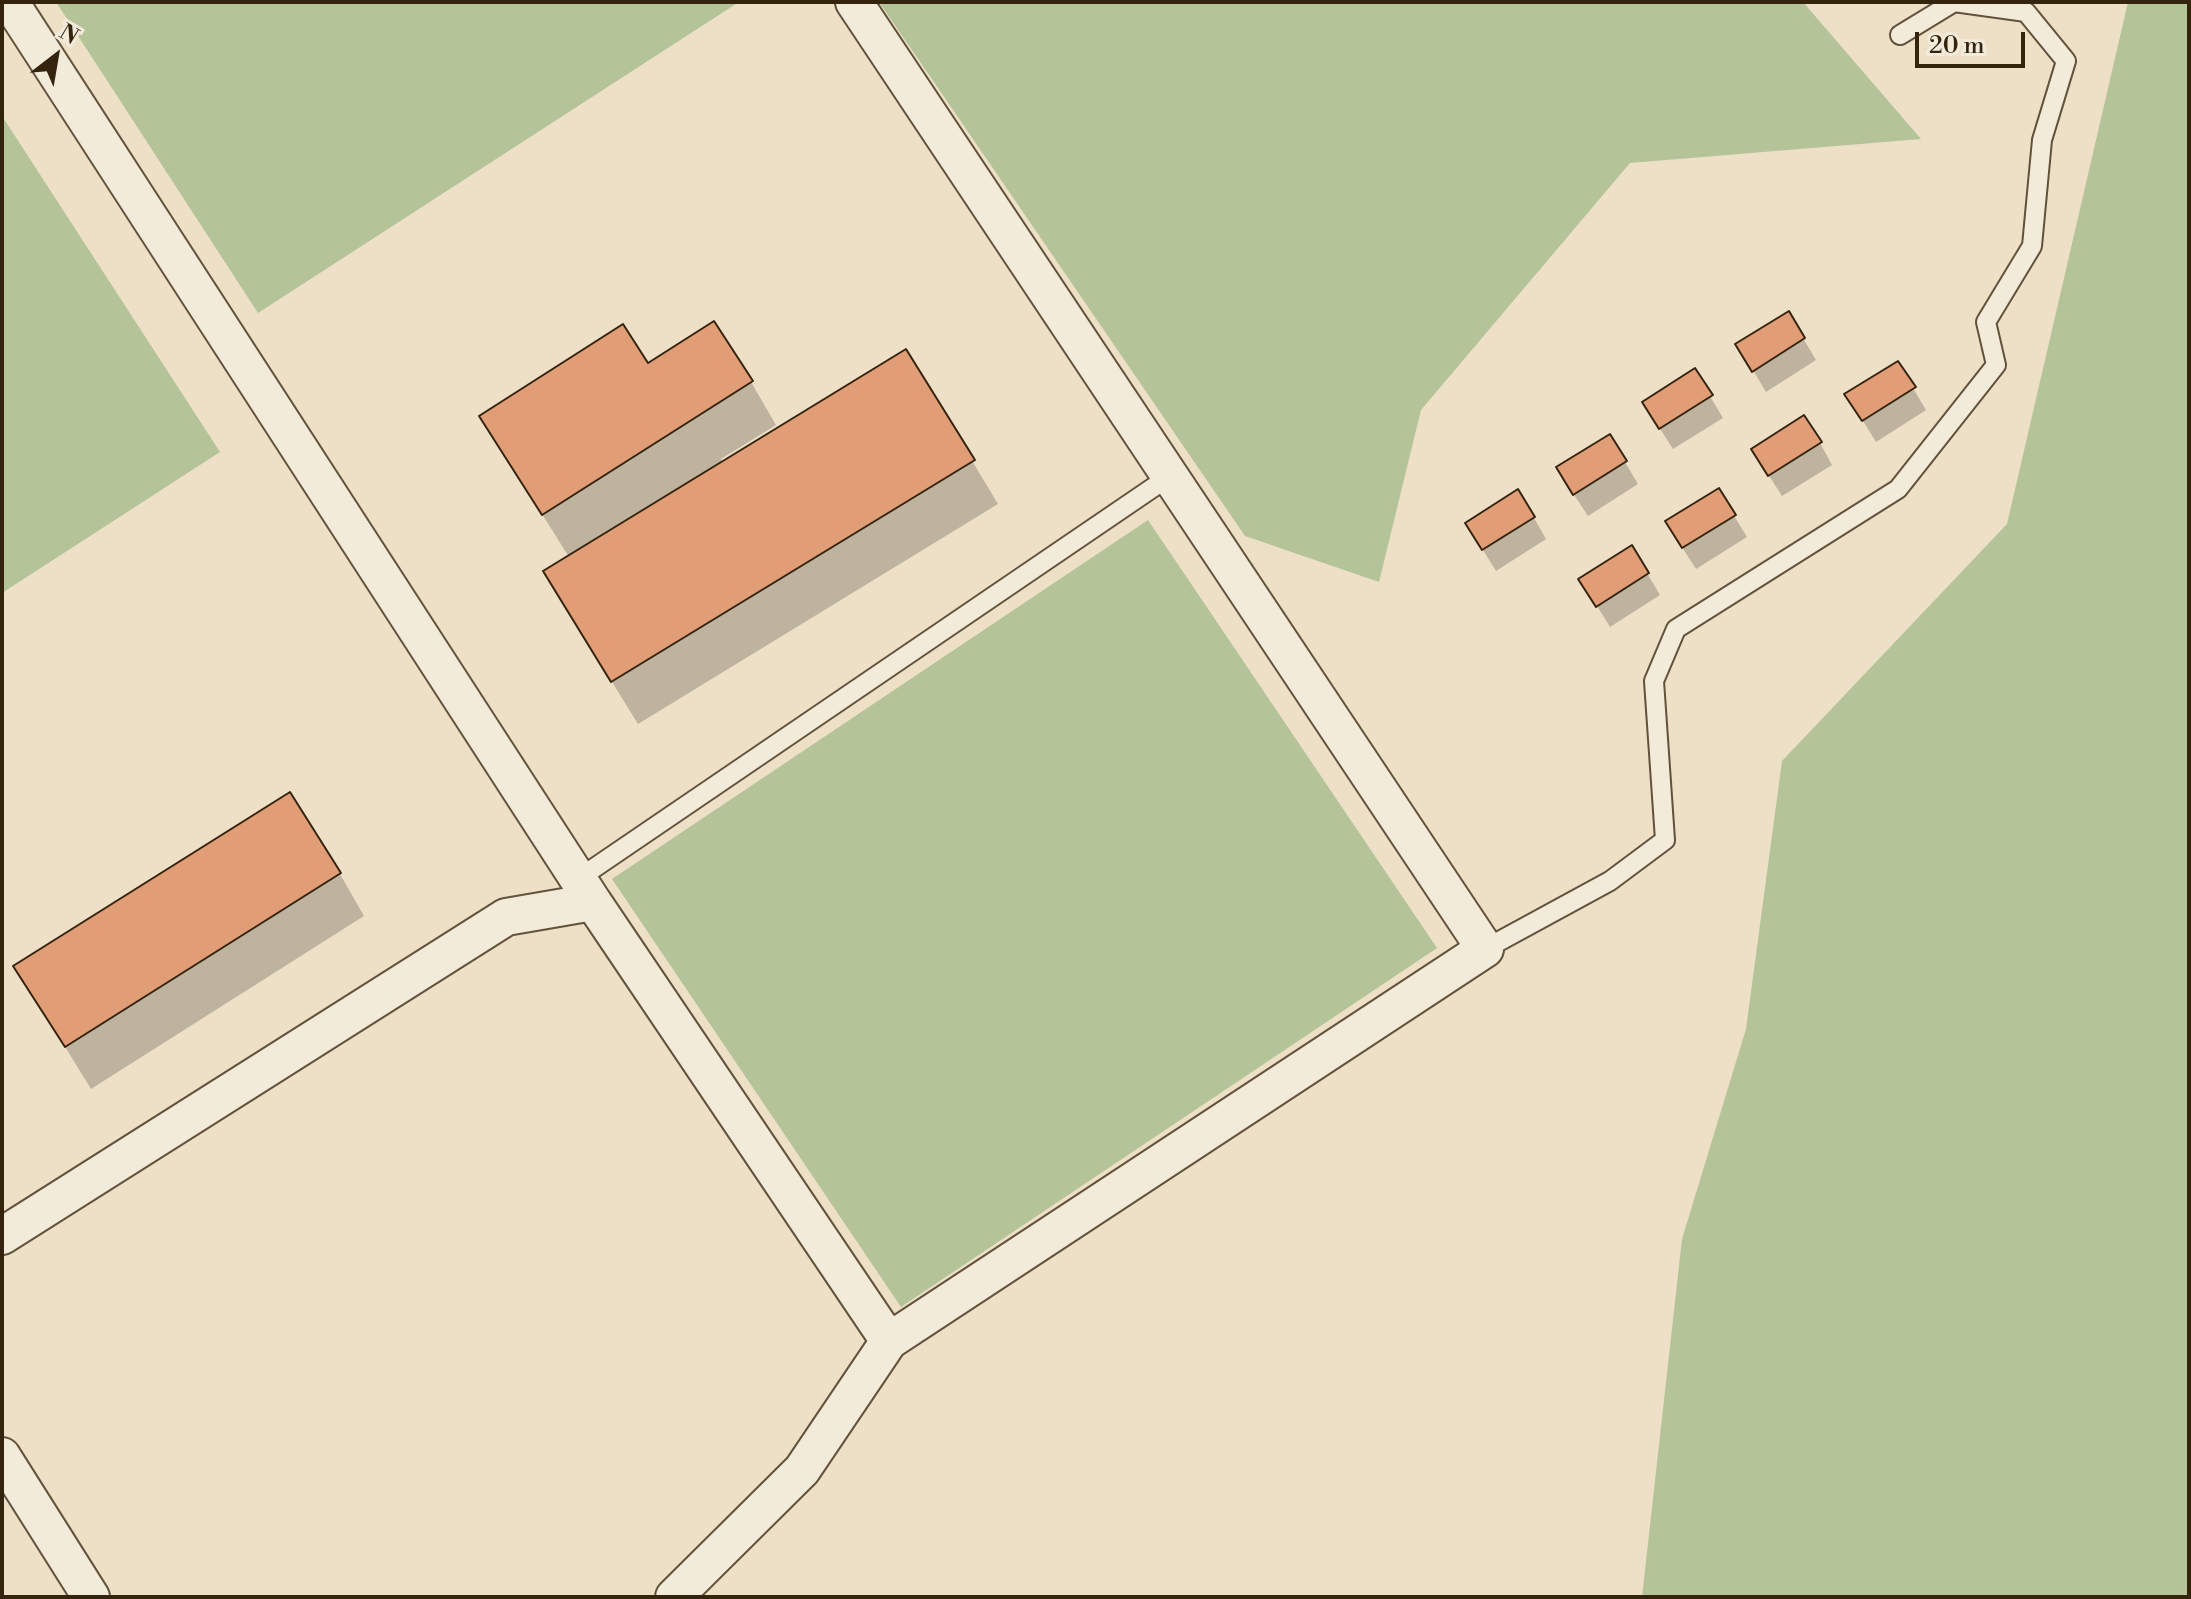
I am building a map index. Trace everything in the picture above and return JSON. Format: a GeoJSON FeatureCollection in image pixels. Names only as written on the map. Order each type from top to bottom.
{"type":"FeatureCollection","features":[{"type":"Feature","properties":{"kind":"street"},"geometry":{"type":"LineString","coordinates":[[10,2],[586,890],[889,1341]]}},
{"type":"Feature","properties":{"kind":"street"},"geometry":{"type":"LineString","coordinates":[[674,1597],[802,1470],[889,1341],[1485,949],[854,2]]}},
{"type":"Feature","properties":{"kind":"street"},"geometry":{"type":"LineString","coordinates":[[2,1236],[506,917],[586,890]]}},
{"type":"Feature","properties":{"kind":"street"},"geometry":{"type":"LineString","coordinates":[[2,1456],[91,1597]]}},
{"type":"Feature","properties":{"kind":"lane"},"geometry":{"type":"LineString","coordinates":[[1485,949],[1610,881],[1665,840],[1654,681],[1676,629],[1898,489],[1996,365],[1986,322],[2032,246],[2042,140],[2066,61],[2026,12],[1954,2],[1900,35]]}},
{"type":"Feature","properties":{"kind":"lane"},"geometry":{"type":"LineString","coordinates":[[586,890],[1170,476]]}},
{"type":"Feature","properties":{"kind":"green space"},"geometry":{"type":"Polygon","coordinates":[[[56,2],[739,2],[258,313],[56,2]]]}},
{"type":"Feature","properties":{"kind":"green space"},"geometry":{"type":"Polygon","coordinates":[[[879,2],[1803,2],[1921,139],[1630,163],[1421,410],[1379,582],[1245,536],[879,2]]]}},
{"type":"Feature","properties":{"kind":"green space"},"geometry":{"type":"Polygon","coordinates":[[[2128,2],[2189,2],[2189,1597],[1642,1597],[1682,1239],[1746,1029],[1782,761],[2007,524],[2128,2]]]}},
{"type":"Feature","properties":{"kind":"green space"},"geometry":{"type":"Polygon","coordinates":[[[2,116],[220,452],[2,593],[2,116]]]}},
{"type":"Feature","properties":{"kind":"green space"},"geometry":{"type":"Polygon","coordinates":[[[1148,520],[1437,948],[901,1307],[612,879],[1148,520]]]}},
{"type":"Feature","properties":{"kind":"building"},"geometry":{"type":"Polygon","coordinates":[[[1789,311],[1805,338],[1752,372],[1735,344],[1789,311]]]}},
{"type":"Feature","properties":{"kind":"building"},"geometry":{"type":"Polygon","coordinates":[[[714,321],[753,381],[542,515],[479,416],[623,324],[648,363],[714,321]]]}},
{"type":"Feature","properties":{"kind":"building"},"geometry":{"type":"Polygon","coordinates":[[[906,349],[975,460],[611,682],[543,571],[906,349]]]}},
{"type":"Feature","properties":{"kind":"building"},"geometry":{"type":"Polygon","coordinates":[[[1898,361],[1916,387],[1862,421],[1844,394],[1898,361]]]}},
{"type":"Feature","properties":{"kind":"building"},"geometry":{"type":"Polygon","coordinates":[[[1695,368],[1713,395],[1659,429],[1642,402],[1695,368]]]}},
{"type":"Feature","properties":{"kind":"building"},"geometry":{"type":"Polygon","coordinates":[[[1804,415],[1822,442],[1768,476],[1751,449],[1804,415]]]}},
{"type":"Feature","properties":{"kind":"building"},"geometry":{"type":"Polygon","coordinates":[[[1610,434],[1627,461],[1573,495],[1556,467],[1610,434]]]}},
{"type":"Feature","properties":{"kind":"building"},"geometry":{"type":"Polygon","coordinates":[[[1719,488],[1736,515],[1682,548],[1665,521],[1719,488]]]}},
{"type":"Feature","properties":{"kind":"building"},"geometry":{"type":"Polygon","coordinates":[[[1518,489],[1535,517],[1482,550],[1465,523],[1518,489]]]}},
{"type":"Feature","properties":{"kind":"building"},"geometry":{"type":"Polygon","coordinates":[[[1632,545],[1649,573],[1596,607],[1578,579],[1632,545]]]}},
{"type":"Feature","properties":{"kind":"building"},"geometry":{"type":"Polygon","coordinates":[[[290,792],[341,873],[65,1047],[13,966],[290,792]]]}}]}
